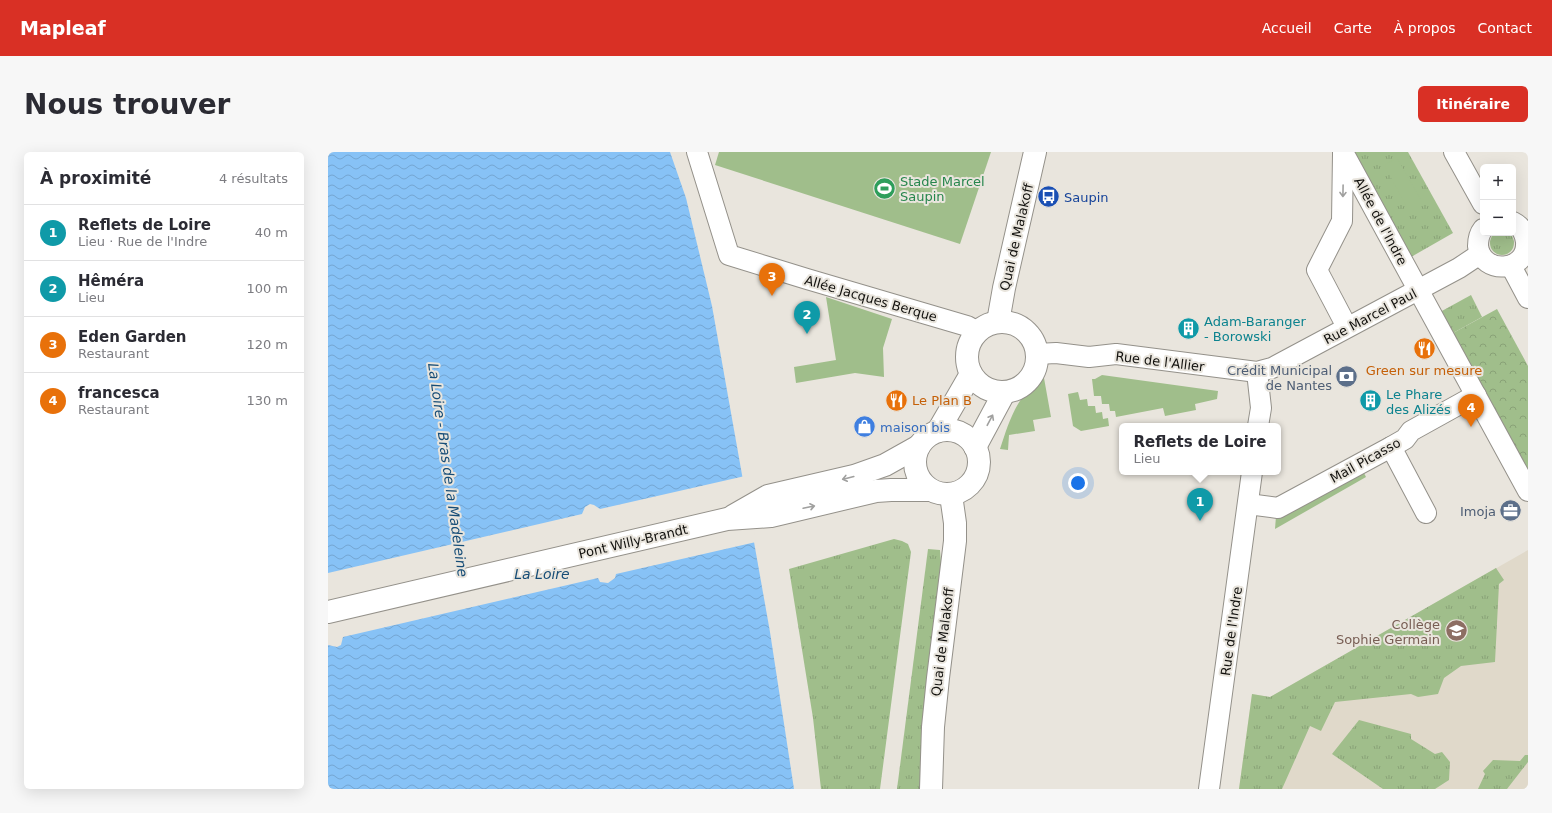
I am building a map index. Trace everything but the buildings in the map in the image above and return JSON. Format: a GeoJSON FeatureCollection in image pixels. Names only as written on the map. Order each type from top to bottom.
{"type":"FeatureCollection","features":[{"type":"Feature","properties":{"kind":"main road","name":"Quai de Malakoff"},"geometry":{"type":"LineString","coordinates":[[998,322],[1004,288],[1035,152]]}},
{"type":"Feature","properties":{"kind":"main road"},"geometry":{"type":"LineString","coordinates":[[998,322],[1007,322],[1024,330],[1031,336],[1038,354],[1036,366],[1031,378],[1022,387],[1004,393],[991,391],[983,387],[971,374],[968,367],[968,352],[973,338],[978,332],[990,324],[998,322]]}},
{"type":"Feature","properties":{"kind":"main road"},"geometry":{"type":"LineString","coordinates":[[938,431],[971,374]]}},
{"type":"Feature","properties":{"kind":"main road"},"geometry":{"type":"LineString","coordinates":[[976,447],[1004,393]]}},
{"type":"Feature","properties":{"kind":"main road"},"geometry":{"type":"LineString","coordinates":[[938,431],[957,431],[966,436],[976,447],[979,459],[976,477],[968,487],[951,495],[940,494],[929,490],[921,482],[916,470],[914,458],[919,446],[925,438],[938,431]]}},
{"type":"Feature","properties":{"kind":"main road","name":"Pont Willy-Brandt"},"geometry":{"type":"LineString","coordinates":[[328,612],[727,519],[885,466],[919,446]]}},
{"type":"Feature","properties":{"kind":"main road","name":"Pont Willy-Brandt"},"geometry":{"type":"LineString","coordinates":[[774,502],[876,491],[929,490]]}},
{"type":"Feature","properties":{"kind":"main road","name":"Quai de Malakoff"},"geometry":{"type":"LineString","coordinates":[[931,789],[933,728],[955,541],[955,523],[951,495]]}},
{"type":"Feature","properties":{"kind":"street","name":"Allée Jacques Berque"},"geometry":{"type":"LineString","coordinates":[[697,152],[729,255],[806,279],[899,311],[967,326],[978,332]]}},
{"type":"Feature","properties":{"kind":"street","name":"Allée de l'Indre"},"geometry":{"type":"LineString","coordinates":[[1343,152],[1528,491]]}},
{"type":"Feature","properties":{"kind":"street","name":"Allée de l'Indre"},"geometry":{"type":"LineString","coordinates":[[1343,152],[1342,221],[1317,270],[1347,327]]}},
{"type":"Feature","properties":{"kind":"street"},"geometry":{"type":"LineString","coordinates":[[1454,152],[1481,200]]}},
{"type":"Feature","properties":{"kind":"street"},"geometry":{"type":"LineString","coordinates":[[1480,236],[1478,242],[1480,254],[1487,262],[1494,266],[1511,266],[1520,259],[1525,251],[1526,242],[1521,227]]}},
{"type":"Feature","properties":{"kind":"street","name":"Rue Marcel Paul"},"geometry":{"type":"LineString","coordinates":[[1257,372],[1272,368],[1459,268],[1480,254]]}},
{"type":"Feature","properties":{"kind":"street"},"geometry":{"type":"LineString","coordinates":[[1511,266],[1528,298]]}},
{"type":"Feature","properties":{"kind":"street","name":"Rue de l'Allier"},"geometry":{"type":"LineString","coordinates":[[1038,354],[1089,357],[1116,354],[1257,372]]}},
{"type":"Feature","properties":{"kind":"street"},"geometry":{"type":"LineString","coordinates":[[1257,372],[1261,408],[1258,423]]}},
{"type":"Feature","properties":{"kind":"street","name":"Mail Picasso"},"geometry":{"type":"LineString","coordinates":[[1248,504],[1278,508],[1405,439],[1410,431],[1476,394]]}},
{"type":"Feature","properties":{"kind":"street"},"geometry":{"type":"LineString","coordinates":[[1391,447],[1426,513]]}},
{"type":"Feature","properties":{"kind":"street","name":"Rue de l'Indre"},"geometry":{"type":"LineString","coordinates":[[1209,789],[1252,475]]}},
{"type":"Feature","properties":{"kind":"shaded area","name":"Collège Sophie Germain"},"geometry":{"type":"Polygon","coordinates":[[[1528,550],[1528,789],[1239,789],[1252,694],[1270,697],[1528,550]]]}},
{"type":"Feature","properties":{"kind":"green space","name":"Stade Marcel Saupin"},"geometry":{"type":"Polygon","coordinates":[[[719,152],[991,152],[960,244],[715,165],[719,152]]]}},
{"type":"Feature","properties":{"kind":"green space"},"geometry":{"type":"Polygon","coordinates":[[[1353,152],[1408,152],[1453,233],[1411,257],[1353,152]]]}},
{"type":"Feature","properties":{"kind":"green space"},"geometry":{"type":"Polygon","coordinates":[[[1397,158],[1421,200],[1407,207],[1384,165],[1397,158]]]}},
{"type":"Feature","properties":{"kind":"green space"},"geometry":{"type":"Polygon","coordinates":[[[1493,236],[1511,236],[1513,239],[1513,247],[1506,254],[1498,254],[1491,247],[1490,243],[1493,236]]]}},
{"type":"Feature","properties":{"kind":"green space"},"geometry":{"type":"Polygon","coordinates":[[[1471,295],[1482,317],[1453,333],[1440,312],[1471,295]]]}},
{"type":"Feature","properties":{"kind":"green space"},"geometry":{"type":"Polygon","coordinates":[[[826,297],[892,319],[883,348],[884,377],[855,373],[796,383],[794,367],[836,360],[826,297]]]}},
{"type":"Feature","properties":{"kind":"green space"},"geometry":{"type":"Polygon","coordinates":[[[1497,309],[1528,366],[1528,474],[1453,333],[1497,309]]]}},
{"type":"Feature","properties":{"kind":"green space"},"geometry":{"type":"Polygon","coordinates":[[[1102,375],[1218,391],[1217,399],[1195,404],[1196,410],[1165,416],[1163,408],[1116,417],[1115,411],[1110,411],[1109,404],[1102,404],[1101,396],[1094,396],[1092,379],[1102,375]]]}},
{"type":"Feature","properties":{"kind":"green space"},"geometry":{"type":"Polygon","coordinates":[[[1044,378],[1051,417],[1033,420],[1035,431],[1009,435],[1008,450],[1000,449],[1015,409],[1027,392],[1044,378]]]}},
{"type":"Feature","properties":{"kind":"green space"},"geometry":{"type":"Polygon","coordinates":[[[1078,392],[1080,400],[1087,399],[1088,406],[1095,406],[1096,413],[1102,412],[1103,419],[1108,418],[1109,426],[1081,431],[1073,426],[1068,394],[1078,392]]]}},
{"type":"Feature","properties":{"kind":"green space"},"geometry":{"type":"Polygon","coordinates":[[[1362,469],[1366,477],[1275,529],[1276,516],[1362,469]]]}},
{"type":"Feature","properties":{"kind":"green space"},"geometry":{"type":"Polygon","coordinates":[[[894,539],[908,544],[911,552],[880,789],[821,789],[813,718],[789,569],[894,539]]]}},
{"type":"Feature","properties":{"kind":"green space"},"geometry":{"type":"Polygon","coordinates":[[[928,549],[940,550],[941,563],[920,789],[897,789],[928,549]]]}},
{"type":"Feature","properties":{"kind":"green space"},"geometry":{"type":"Polygon","coordinates":[[[1496,568],[1504,580],[1499,584],[1495,662],[1461,666],[1444,678],[1438,694],[1418,697],[1411,694],[1335,702],[1321,731],[1310,726],[1282,789],[1239,789],[1252,694],[1270,697],[1496,568]]]}},
{"type":"Feature","properties":{"kind":"green space"},"geometry":{"type":"Polygon","coordinates":[[[1359,720],[1411,734],[1411,739],[1435,754],[1442,752],[1450,762],[1449,780],[1435,789],[1383,789],[1332,754],[1359,720]]]}},
{"type":"Feature","properties":{"kind":"green space"},"geometry":{"type":"Polygon","coordinates":[[[1525,755],[1528,755],[1528,762],[1507,789],[1478,789],[1485,774],[1483,771],[1493,760],[1520,761],[1525,755]]]}},
{"type":"Feature","properties":{"kind":"water","name":"La Loire"},"geometry":{"type":"Polygon","coordinates":[[[328,152],[670,152],[686,198],[712,306],[770,632],[794,789],[328,789],[328,152]]]}},
{"type":"Feature","properties":{"kind":"pier"},"geometry":{"type":"Polygon","coordinates":[[[745,476],[756,542],[616,574],[615,578],[608,583],[600,582],[598,578],[343,637],[341,645],[337,647],[328,645],[328,573],[582,514],[585,507],[590,504],[600,509],[745,476]]]}},
{"type":"Feature","properties":{"kind":"place","name":"Stade Marcel Saupin"},"geometry":{"type":"Point","coordinates":[884,188]}},
{"type":"Feature","properties":{"kind":"place","name":"Saupin"},"geometry":{"type":"Point","coordinates":[1048,197]}},
{"type":"Feature","properties":{"kind":"place","name":"Eden Garden"},"geometry":{"type":"Point","coordinates":[772,296]}},
{"type":"Feature","properties":{"kind":"place","name":"Adam-Baranger - Borowski"},"geometry":{"type":"Point","coordinates":[1188,328]}},
{"type":"Feature","properties":{"kind":"place","name":"Hêméra"},"geometry":{"type":"Point","coordinates":[807,334]}},
{"type":"Feature","properties":{"kind":"place","name":"Green sur mesure"},"geometry":{"type":"Point","coordinates":[1424,348]}},
{"type":"Feature","properties":{"kind":"place","name":"Crédit Municipal de Nantes"},"geometry":{"type":"Point","coordinates":[1347,377]}},
{"type":"Feature","properties":{"kind":"place","name":"Le Plan B"},"geometry":{"type":"Point","coordinates":[897,400]}},
{"type":"Feature","properties":{"kind":"place","name":"Le Phare des Alizés"},"geometry":{"type":"Point","coordinates":[1370,401]}},
{"type":"Feature","properties":{"kind":"place","name":"maison bis"},"geometry":{"type":"Point","coordinates":[865,427]}},
{"type":"Feature","properties":{"kind":"place","name":"francesca"},"geometry":{"type":"Point","coordinates":[1471,427]}},
{"type":"Feature","properties":{"kind":"place","name":"Imoja"},"geometry":{"type":"Point","coordinates":[1511,511]}},
{"type":"Feature","properties":{"kind":"place","name":"Reflets de Loire"},"geometry":{"type":"Point","coordinates":[1200,521]}},
{"type":"Feature","properties":{"kind":"place","name":"Collège Sophie Germain"},"geometry":{"type":"Point","coordinates":[1456,631]}},
{"type":"Feature","properties":{"kind":"water label","name":"La Loire - Bras de la Madeleine"},"geometry":{"type":"Point","coordinates":[448,470]}}]}
